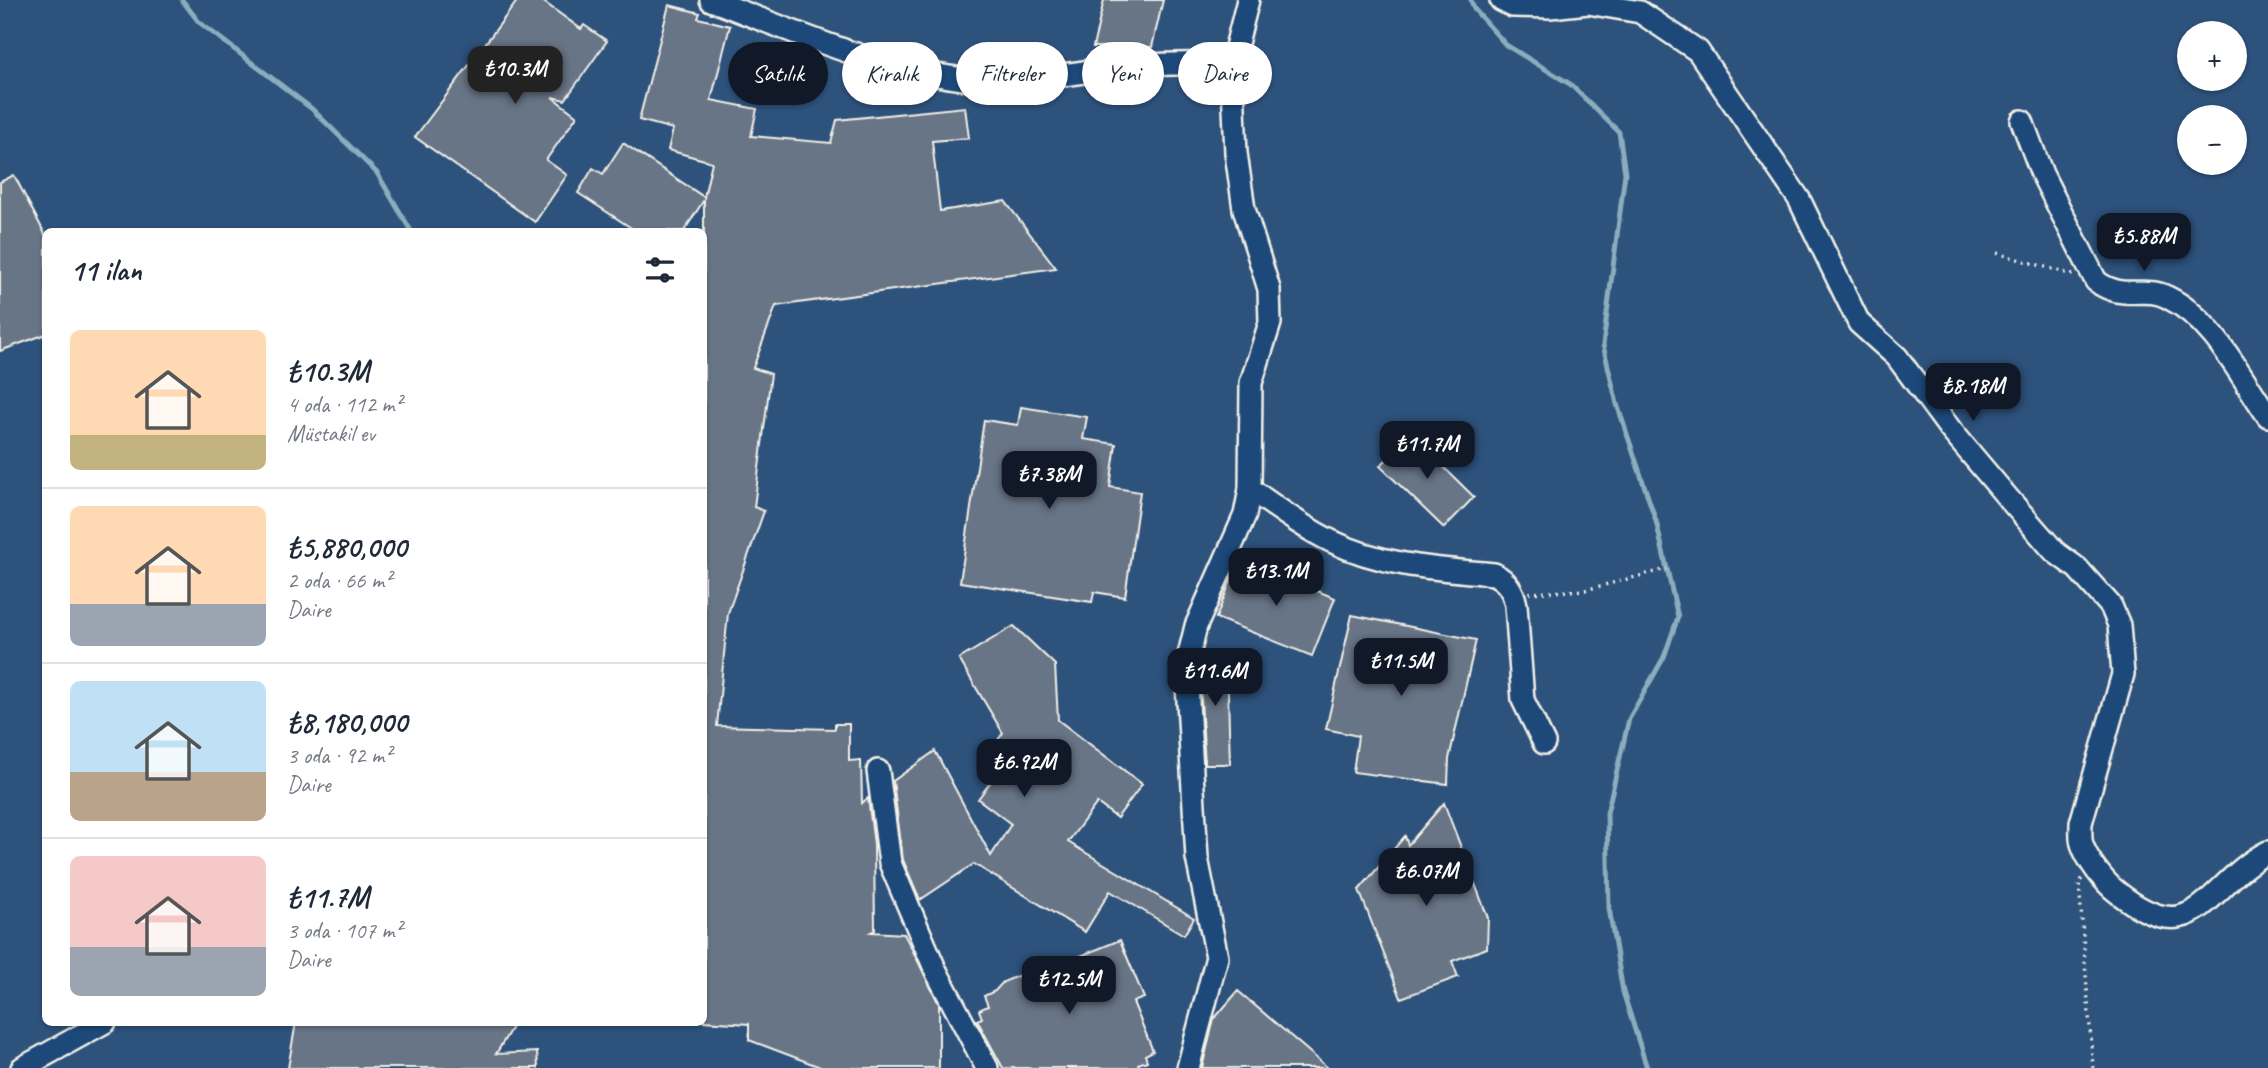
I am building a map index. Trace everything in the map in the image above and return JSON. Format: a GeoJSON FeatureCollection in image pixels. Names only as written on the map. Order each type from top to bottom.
{"type":"FeatureCollection","features":[{"type":"Feature","properties":{"kind":"street"},"geometry":{"type":"LineString","coordinates":[[711,0],[873,60],[964,79],[1014,81],[1066,77],[1121,67],[1178,65]]}},
{"type":"Feature","properties":{"kind":"street"},"geometry":{"type":"LineString","coordinates":[[1238,42],[1248,0]]}},
{"type":"Feature","properties":{"kind":"street"},"geometry":{"type":"LineString","coordinates":[[1501,0],[1513,6],[1550,7],[1588,3],[1640,12],[1699,51],[1799,199],[1859,323],[1897,357],[1950,429],[2008,498],[2055,552],[2077,568],[2110,606],[2119,625],[2123,674],[2081,823],[2082,845],[2109,886],[2152,915],[2170,919],[2203,906],[2268,852]]}},
{"type":"Feature","properties":{"kind":"street"},"geometry":{"type":"LineString","coordinates":[[1188,1068],[1217,957],[1197,858],[1186,667],[1196,626],[1245,515],[1250,489],[1251,383],[1270,323],[1269,289],[1244,209],[1235,105]]}},
{"type":"Feature","properties":{"kind":"street"},"geometry":{"type":"LineString","coordinates":[[2022,121],[2042,174],[2096,281],[2110,292],[2165,295],[2199,317],[2268,416]]}},
{"type":"Feature","properties":{"kind":"street"},"geometry":{"type":"LineString","coordinates":[[1250,489],[1305,526],[1362,554],[1422,567],[1494,574],[1508,584],[1513,593],[1523,700],[1544,743]]}},
{"type":"Feature","properties":{"kind":"street"},"geometry":{"type":"LineString","coordinates":[[878,771],[890,863],[936,971],[987,1068]]}},
{"type":"Feature","properties":{"kind":"street"},"geometry":{"type":"LineString","coordinates":[[22,1068],[98,1026]]}},
{"type":"Feature","properties":{"kind":"path"},"geometry":{"type":"LineString","coordinates":[[1997,253],[2096,281]]}},
{"type":"Feature","properties":{"kind":"path"},"geometry":{"type":"LineString","coordinates":[[1513,593],[1585,590],[1667,569]]}},
{"type":"Feature","properties":{"kind":"path"},"geometry":{"type":"LineString","coordinates":[[2093,1068],[2079,882],[2096,866]]}},
{"type":"Feature","properties":{"kind":"building"},"geometry":{"type":"Polygon","coordinates":[[[518,0],[541,0],[581,29],[584,25],[607,41],[565,100],[552,97],[577,116],[546,160],[567,175],[535,222],[415,137],[518,0]]]}},
{"type":"Feature","properties":{"kind":"building"},"geometry":{"type":"Polygon","coordinates":[[[1104,0],[1163,0],[1153,42],[1094,42],[1104,0]]]}},
{"type":"Feature","properties":{"kind":"building"},"geometry":{"type":"Polygon","coordinates":[[[669,5],[700,13],[698,18],[730,26],[711,100],[757,109],[751,136],[831,143],[837,120],[965,107],[969,138],[932,141],[940,211],[1005,201],[1056,268],[776,306],[753,368],[771,374],[754,507],[764,511],[728,613],[717,726],[835,729],[835,724],[849,724],[849,761],[861,760],[862,803],[868,798],[874,844],[875,930],[871,932],[904,934],[913,951],[939,1004],[939,1068],[823,1068],[749,1040],[749,1024],[707,1021],[707,228],[704,228],[704,200],[686,228],[631,228],[578,193],[593,168],[603,174],[623,143],[704,197],[712,162],[668,150],[673,129],[639,120],[669,5]]]}},
{"type":"Feature","properties":{"kind":"building"},"geometry":{"type":"Polygon","coordinates":[[[14,175],[42,228],[42,335],[0,351],[0,182],[14,175]]]}},
{"type":"Feature","properties":{"kind":"building"},"geometry":{"type":"Polygon","coordinates":[[[1021,407],[1087,417],[1083,439],[1116,444],[1110,487],[1140,492],[1125,597],[1094,592],[1092,602],[960,582],[984,420],[1018,425],[1021,407]]]}},
{"type":"Feature","properties":{"kind":"building"},"geometry":{"type":"Polygon","coordinates":[[[1411,435],[1474,497],[1444,528],[1380,466],[1411,435]]]}},
{"type":"Feature","properties":{"kind":"building"},"geometry":{"type":"Polygon","coordinates":[[[1239,560],[1335,598],[1312,656],[1216,618],[1239,560]]]}},
{"type":"Feature","properties":{"kind":"building"},"geometry":{"type":"Polygon","coordinates":[[[1352,615],[1476,640],[1449,759],[1448,784],[1353,772],[1358,736],[1326,729],[1352,615]]]}},
{"type":"Feature","properties":{"kind":"building"},"geometry":{"type":"Polygon","coordinates":[[[1014,626],[1055,665],[1058,720],[1142,784],[1117,818],[1097,803],[1068,842],[1194,918],[1184,935],[1110,891],[1085,932],[974,864],[920,900],[903,860],[893,781],[935,751],[991,856],[1011,824],[978,799],[998,772],[983,760],[1003,733],[959,659],[1014,626]]]}},
{"type":"Feature","properties":{"kind":"building"},"geometry":{"type":"Polygon","coordinates":[[[1203,652],[1227,657],[1230,764],[1205,764],[1199,668],[1203,652]]]}},
{"type":"Feature","properties":{"kind":"building"},"geometry":{"type":"Polygon","coordinates":[[[1444,803],[1488,918],[1487,948],[1452,961],[1458,977],[1401,998],[1359,890],[1405,836],[1408,845],[1444,803]]]}},
{"type":"Feature","properties":{"kind":"building"},"geometry":{"type":"Polygon","coordinates":[[[1120,940],[1144,998],[1133,1002],[1153,1051],[1145,1055],[1147,1061],[1138,1064],[1139,1068],[1003,1068],[977,1020],[982,1018],[979,1010],[988,1006],[984,996],[995,991],[1003,982],[1025,973],[1041,972],[1120,940]]]}},
{"type":"Feature","properties":{"kind":"building"},"geometry":{"type":"Polygon","coordinates":[[[1238,991],[1328,1068],[1202,1068],[1214,1019],[1238,991]]]}},
{"type":"Feature","properties":{"kind":"building"},"geometry":{"type":"Polygon","coordinates":[[[295,1026],[513,1026],[496,1054],[537,1052],[538,1068],[288,1068],[295,1026]]]}},
{"type":"Feature","properties":{"kind":"waterway"},"geometry":{"type":"LineString","coordinates":[[182,0],[199,22],[312,109],[377,173],[409,228]]}},
{"type":"Feature","properties":{"kind":"waterway"},"geometry":{"type":"LineString","coordinates":[[1471,0],[1474,9],[1506,45],[1570,84],[1619,132],[1625,173],[1603,345],[1617,404],[1656,521],[1678,617],[1664,657],[1629,719],[1607,813],[1609,908],[1623,992],[1647,1068]]}}]}
